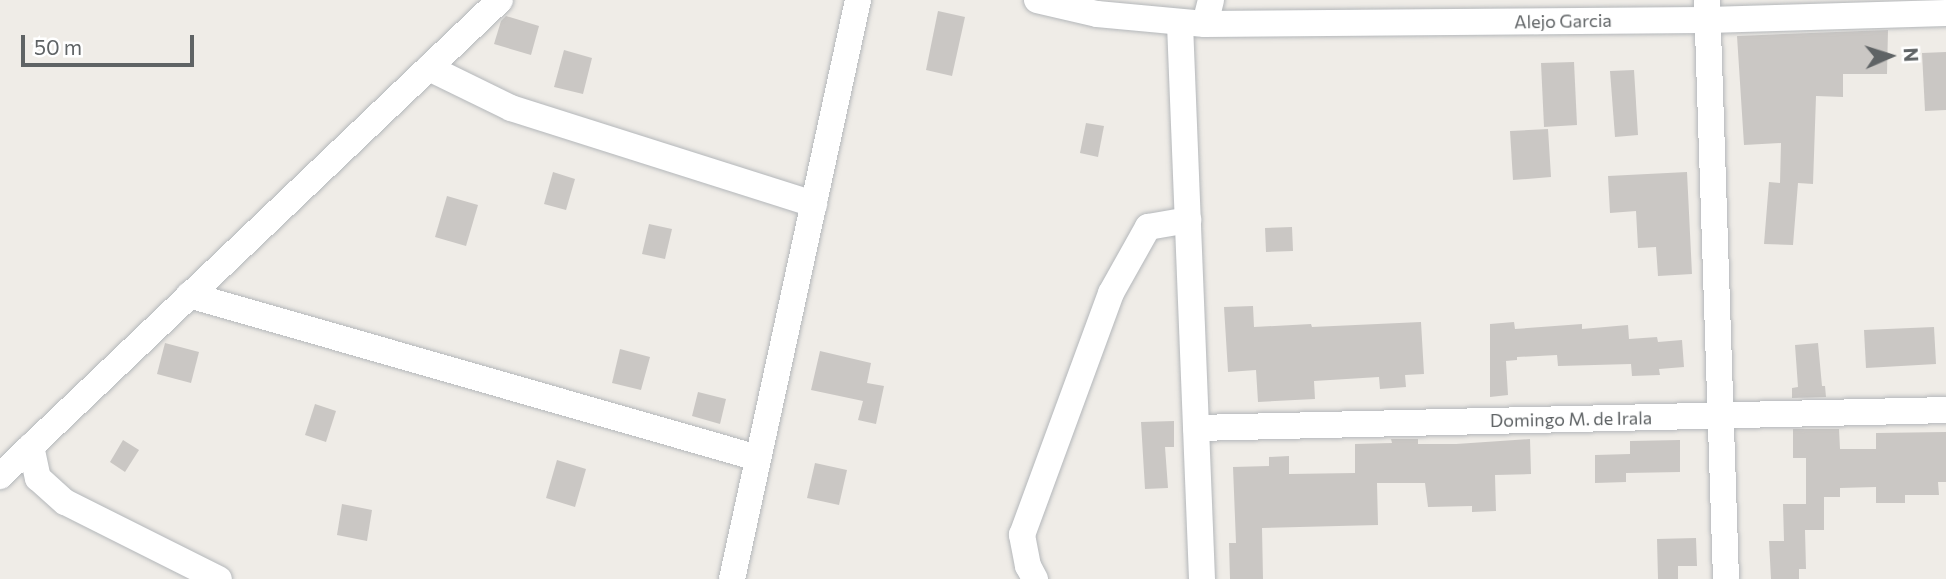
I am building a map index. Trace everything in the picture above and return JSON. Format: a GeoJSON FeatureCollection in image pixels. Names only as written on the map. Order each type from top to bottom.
{"type":"FeatureCollection","features":[{"type":"Feature","properties":{"kind":"street"},"geometry":{"type":"LineString","coordinates":[[0,476],[500,0]]}},
{"type":"Feature","properties":{"kind":"street"},"geometry":{"type":"LineString","coordinates":[[732,579],[858,0]]}},
{"type":"Feature","properties":{"kind":"street","name":"Alejo Garcia"},"geometry":{"type":"LineString","coordinates":[[1037,0],[1097,14],[1199,16],[1707,10],[1946,13]]}},
{"type":"Feature","properties":{"kind":"street"},"geometry":{"type":"LineString","coordinates":[[1707,10],[1726,579]]}},
{"type":"Feature","properties":{"kind":"street"},"geometry":{"type":"LineString","coordinates":[[1199,16],[1188,220],[1202,579]]}},
{"type":"Feature","properties":{"kind":"street"},"geometry":{"type":"LineString","coordinates":[[429,68],[511,108],[814,204]]}},
{"type":"Feature","properties":{"kind":"street"},"geometry":{"type":"LineString","coordinates":[[1035,579],[1028,566],[1022,535],[1111,293],[1148,227],[1188,220]]}},
{"type":"Feature","properties":{"kind":"street"},"geometry":{"type":"LineString","coordinates":[[190,295],[758,458]]}},
{"type":"Feature","properties":{"kind":"street","name":"Domingo M. de Irala"},"geometry":{"type":"LineString","coordinates":[[1196,428],[1946,410]]}},
{"type":"Feature","properties":{"kind":"street"},"geometry":{"type":"LineString","coordinates":[[31,446],[38,478],[65,502],[218,579]]}},
{"type":"Feature","properties":{"kind":"building"},"geometry":{"type":"Polygon","coordinates":[[[938,11],[965,17],[952,76],[926,70],[938,11]]]}},
{"type":"Feature","properties":{"kind":"building"},"geometry":{"type":"Polygon","coordinates":[[[506,16],[539,26],[531,55],[494,44],[501,21],[506,16]]]}},
{"type":"Feature","properties":{"kind":"building"},"geometry":{"type":"Polygon","coordinates":[[[1888,30],[1887,74],[1843,74],[1843,97],[1816,96],[1813,184],[1798,183],[1793,245],[1764,244],[1769,182],[1780,183],[1781,143],[1744,145],[1737,36],[1888,30]]]}},
{"type":"Feature","properties":{"kind":"building"},"geometry":{"type":"Polygon","coordinates":[[[564,50],[592,58],[583,94],[554,87],[564,50]]]}},
{"type":"Feature","properties":{"kind":"building"},"geometry":{"type":"Polygon","coordinates":[[[1946,52],[1946,110],[1925,111],[1922,53],[1946,52]]]}},
{"type":"Feature","properties":{"kind":"building"},"geometry":{"type":"Polygon","coordinates":[[[1574,62],[1577,125],[1544,127],[1541,63],[1574,62]]]}},
{"type":"Feature","properties":{"kind":"building"},"geometry":{"type":"Polygon","coordinates":[[[1634,70],[1638,135],[1615,137],[1610,71],[1634,70]]]}},
{"type":"Feature","properties":{"kind":"building"},"geometry":{"type":"Polygon","coordinates":[[[1086,123],[1104,126],[1098,157],[1080,153],[1086,123]]]}},
{"type":"Feature","properties":{"kind":"building"},"geometry":{"type":"Polygon","coordinates":[[[1548,129],[1551,177],[1513,180],[1510,131],[1548,129]]]}},
{"type":"Feature","properties":{"kind":"building"},"geometry":{"type":"Polygon","coordinates":[[[553,172],[575,179],[566,210],[544,204],[553,172]]]}},
{"type":"Feature","properties":{"kind":"building"},"geometry":{"type":"Polygon","coordinates":[[[1687,172],[1692,274],[1658,276],[1656,247],[1638,248],[1636,211],[1610,213],[1608,176],[1687,172]]]}},
{"type":"Feature","properties":{"kind":"building"},"geometry":{"type":"Polygon","coordinates":[[[447,196],[478,205],[466,246],[435,237],[447,196]]]}},
{"type":"Feature","properties":{"kind":"building"},"geometry":{"type":"Polygon","coordinates":[[[649,224],[672,229],[665,259],[642,254],[649,224]]]}},
{"type":"Feature","properties":{"kind":"building"},"geometry":{"type":"Polygon","coordinates":[[[1292,227],[1293,251],[1266,252],[1265,228],[1292,227]]]}},
{"type":"Feature","properties":{"kind":"building"},"geometry":{"type":"Polygon","coordinates":[[[1253,306],[1254,327],[1421,322],[1424,374],[1405,375],[1406,387],[1380,389],[1379,377],[1314,381],[1315,399],[1258,402],[1256,370],[1228,372],[1224,307],[1253,306]]]}},
{"type":"Feature","properties":{"kind":"building"},"geometry":{"type":"Polygon","coordinates":[[[1514,322],[1515,329],[1582,324],[1582,329],[1628,325],[1629,339],[1657,337],[1658,342],[1682,340],[1684,367],[1659,369],[1660,375],[1632,376],[1631,364],[1558,366],[1557,355],[1517,357],[1517,360],[1494,362],[1506,361],[1508,395],[1490,397],[1490,324],[1514,322]]]}},
{"type":"Feature","properties":{"kind":"building"},"geometry":{"type":"Polygon","coordinates":[[[1934,327],[1936,364],[1866,368],[1864,330],[1934,327]]]}},
{"type":"Feature","properties":{"kind":"building"},"geometry":{"type":"Polygon","coordinates":[[[165,343],[199,352],[191,383],[157,374],[165,343]]]}},
{"type":"Feature","properties":{"kind":"building"},"geometry":{"type":"Polygon","coordinates":[[[1818,343],[1822,386],[1825,386],[1826,397],[1792,398],[1792,388],[1798,387],[1795,345],[1818,343]]]}},
{"type":"Feature","properties":{"kind":"building"},"geometry":{"type":"Polygon","coordinates":[[[620,349],[650,357],[641,390],[612,383],[620,349]]]}},
{"type":"Feature","properties":{"kind":"building"},"geometry":{"type":"Polygon","coordinates":[[[820,351],[871,363],[867,383],[884,386],[876,424],[858,420],[863,401],[811,390],[820,351]]]}},
{"type":"Feature","properties":{"kind":"building"},"geometry":{"type":"Polygon","coordinates":[[[698,392],[726,399],[720,424],[692,416],[698,392]]]}},
{"type":"Feature","properties":{"kind":"building"},"geometry":{"type":"Polygon","coordinates":[[[315,404],[336,411],[326,442],[305,435],[315,404]]]}},
{"type":"Feature","properties":{"kind":"building"},"geometry":{"type":"Polygon","coordinates":[[[1174,421],[1174,447],[1165,447],[1168,488],[1145,489],[1141,422],[1174,421]]]}},
{"type":"Feature","properties":{"kind":"building"},"geometry":{"type":"Polygon","coordinates":[[[1793,429],[1839,429],[1840,449],[1876,449],[1876,433],[1946,432],[1946,482],[1938,482],[1939,495],[1905,495],[1905,503],[1876,503],[1876,487],[1840,488],[1840,497],[1824,497],[1824,530],[1805,530],[1806,569],[1799,569],[1799,579],[1771,579],[1769,541],[1784,541],[1783,504],[1806,504],[1806,458],[1793,458],[1793,429]]]}},
{"type":"Feature","properties":{"kind":"building"},"geometry":{"type":"Polygon","coordinates":[[[1391,439],[1418,439],[1418,444],[1456,444],[1530,439],[1531,474],[1495,475],[1496,511],[1472,512],[1472,506],[1428,507],[1425,483],[1377,483],[1378,525],[1262,528],[1263,579],[1230,579],[1229,543],[1236,543],[1233,467],[1269,466],[1269,457],[1289,456],[1289,474],[1355,473],[1355,444],[1392,443],[1391,439]]]}},
{"type":"Feature","properties":{"kind":"building"},"geometry":{"type":"Polygon","coordinates":[[[123,440],[139,450],[125,472],[110,462],[123,440]]]}},
{"type":"Feature","properties":{"kind":"building"},"geometry":{"type":"Polygon","coordinates":[[[1680,440],[1680,472],[1626,473],[1626,482],[1595,483],[1595,455],[1630,454],[1630,441],[1680,440]]]}},
{"type":"Feature","properties":{"kind":"building"},"geometry":{"type":"Polygon","coordinates":[[[557,460],[586,469],[575,507],[546,498],[557,460]]]}},
{"type":"Feature","properties":{"kind":"building"},"geometry":{"type":"Polygon","coordinates":[[[815,463],[847,470],[839,505],[807,498],[815,463]]]}},
{"type":"Feature","properties":{"kind":"building"},"geometry":{"type":"Polygon","coordinates":[[[342,504],[372,510],[367,541],[337,535],[342,504]]]}},
{"type":"Feature","properties":{"kind":"building"},"geometry":{"type":"Polygon","coordinates":[[[1696,538],[1697,566],[1678,566],[1678,579],[1658,579],[1657,539],[1696,538]]]}}]}
